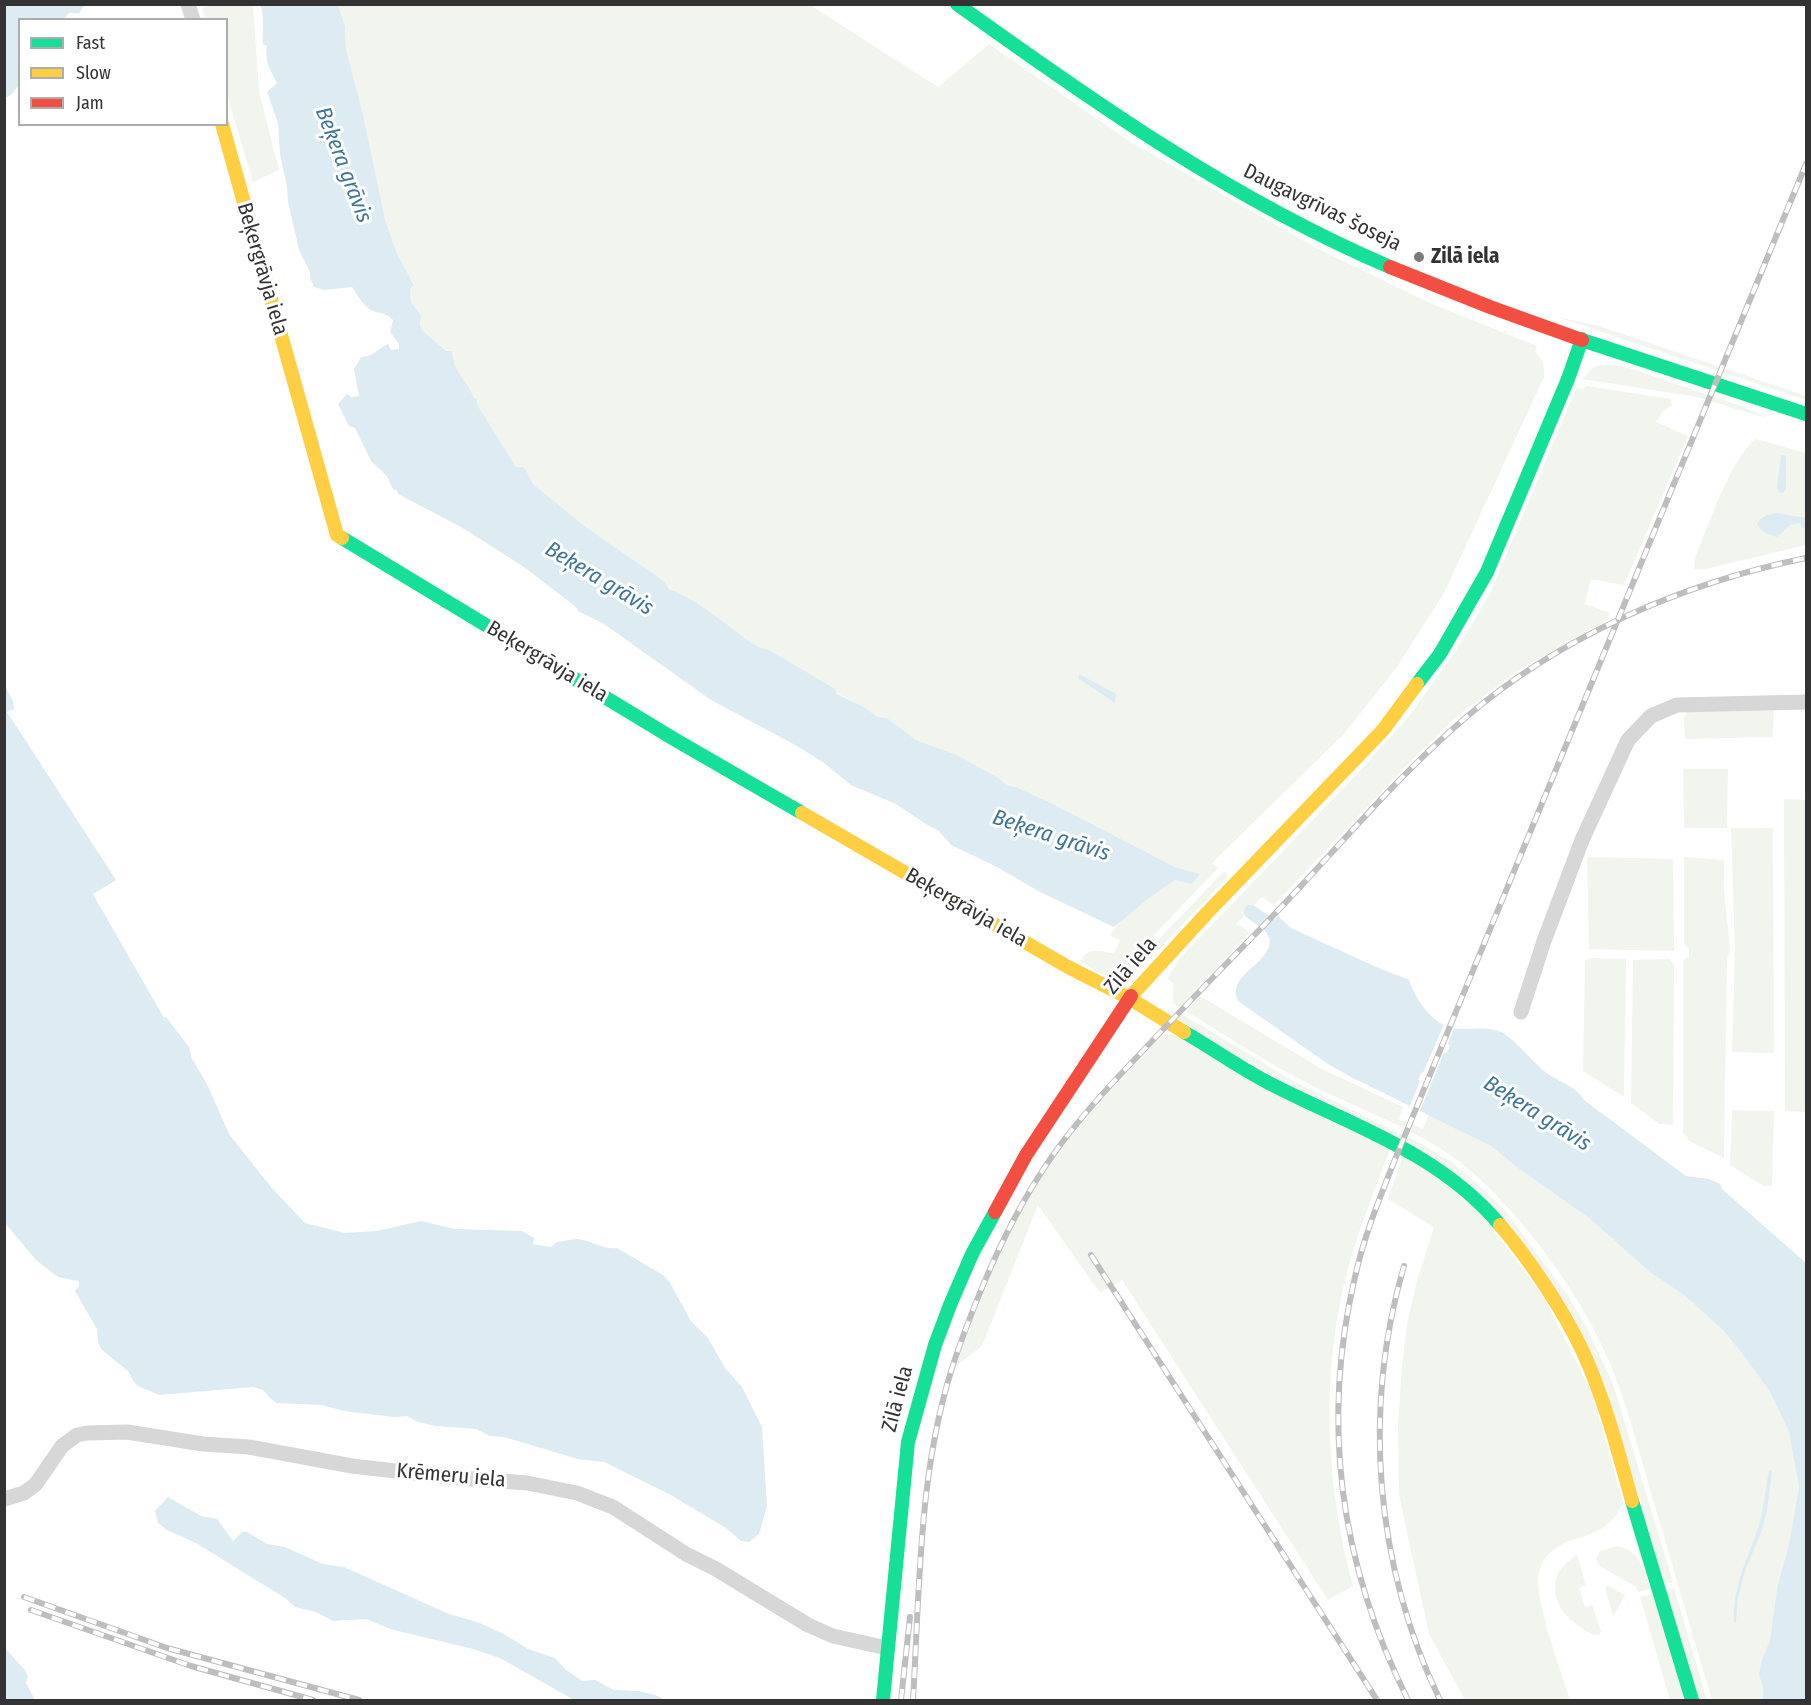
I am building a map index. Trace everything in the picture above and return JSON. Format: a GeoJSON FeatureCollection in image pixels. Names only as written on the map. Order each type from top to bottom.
{"type":"FeatureCollection","features":[{"type":"Feature","properties":{"kind":"street","name":"Daugavgrīvas šoseja"},"geometry":{"type":"LineString","coordinates":[[957,4],[1148,138],[1276,213],[1413,276],[1582,339],[1806,414]]}},
{"type":"Feature","properties":{"kind":"street","name":"Beķergrāvja iela"},"geometry":{"type":"LineString","coordinates":[[223,126],[337,535],[674,739],[1068,966],[1129,998],[1265,1081],[1421,1157],[1444,1171],[1469,1191],[1498,1221],[1570,1327],[1593,1375],[1692,1701]]}},
{"type":"Feature","properties":{"kind":"street","name":"Zilā iela"},"geometry":{"type":"LineString","coordinates":[[883,1701],[908,1442],[929,1365],[950,1305],[972,1254],[1026,1155],[1129,998],[1207,913],[1361,754],[1423,680],[1456,629],[1487,572],[1568,379],[1582,339]]}},
{"type":"Feature","properties":{"kind":"street"},"geometry":{"type":"LineString","coordinates":[[1521,1012],[1544,940],[1582,840],[1628,740],[1651,716],[1677,705],[1806,702]]}},
{"type":"Feature","properties":{"kind":"street","name":"Krēmeru iela"},"geometry":{"type":"LineString","coordinates":[[4,1499],[24,1493],[36,1484],[62,1446],[77,1435],[87,1433],[127,1432],[203,1444],[249,1448],[352,1466],[527,1483],[577,1493],[613,1507],[686,1554],[716,1569],[808,1625],[833,1636],[887,1648]]}},
{"type":"Feature","properties":{"kind":"shaded area"},"geometry":{"type":"Polygon","coordinates":[[[212,4],[253,5],[259,91],[279,170],[253,182],[228,98],[228,18],[205,18],[202,8],[212,4]]]}},
{"type":"Feature","properties":{"kind":"shaded area"},"geometry":{"type":"Polygon","coordinates":[[[338,5],[810,5],[938,87],[989,44],[1129,141],[1318,249],[1430,303],[1537,346],[1535,352],[1543,363],[1544,377],[1444,593],[1397,667],[1343,735],[1212,863],[1218,868],[1134,956],[1144,966],[1126,976],[1105,975],[1081,962],[1083,957],[1094,951],[1114,954],[1120,940],[1110,936],[1122,920],[1148,898],[1175,880],[1192,884],[1200,874],[1175,867],[1051,803],[1007,785],[957,755],[916,740],[887,718],[878,717],[769,650],[754,645],[702,607],[669,589],[664,581],[587,528],[533,484],[526,470],[516,467],[478,406],[478,401],[456,371],[448,350],[446,351],[422,330],[421,322],[411,302],[410,289],[414,284],[396,253],[385,219],[362,110],[346,50],[345,26],[338,5]]]}},
{"type":"Feature","properties":{"kind":"shaded area"},"geometry":{"type":"Polygon","coordinates":[[[1557,317],[1599,326],[1806,396],[1806,400],[1557,317]]]}},
{"type":"Feature","properties":{"kind":"shaded area"},"geometry":{"type":"Polygon","coordinates":[[[1600,365],[1629,368],[1741,406],[1769,419],[1697,397],[1582,379],[1593,368],[1600,365]]]}},
{"type":"Feature","properties":{"kind":"shaded area"},"geometry":{"type":"Polygon","coordinates":[[[1587,386],[1671,399],[1672,405],[1663,411],[1656,422],[1688,436],[1624,585],[1591,579],[1585,604],[1610,613],[1604,622],[1517,671],[1456,717],[1406,766],[1274,905],[1262,897],[1236,924],[1250,932],[1180,1007],[1173,1003],[1173,983],[1167,979],[1180,958],[1359,772],[1410,715],[1453,655],[1489,596],[1576,388],[1582,389],[1587,386]]]}},
{"type":"Feature","properties":{"kind":"shaded area"},"geometry":{"type":"Polygon","coordinates":[[[1756,439],[1806,453],[1806,545],[1706,569],[1694,569],[1695,558],[1729,476],[1747,448],[1756,439]]]}},
{"type":"Feature","properties":{"kind":"shaded area"},"geometry":{"type":"Polygon","coordinates":[[[1774,708],[1773,737],[1685,739],[1684,717],[1688,709],[1774,708]]]}},
{"type":"Feature","properties":{"kind":"shaded area"},"geometry":{"type":"Polygon","coordinates":[[[1683,769],[1728,769],[1727,828],[1684,828],[1683,769]]]}},
{"type":"Feature","properties":{"kind":"shaded area"},"geometry":{"type":"Polygon","coordinates":[[[1784,799],[1806,800],[1806,1112],[1785,1111],[1784,799]]]}},
{"type":"Feature","properties":{"kind":"shaded area"},"geometry":{"type":"Polygon","coordinates":[[[1731,828],[1773,828],[1774,1053],[1732,1052],[1735,951],[1731,828]]]}},
{"type":"Feature","properties":{"kind":"shaded area"},"geometry":{"type":"Polygon","coordinates":[[[1587,857],[1673,859],[1674,951],[1589,949],[1587,857]]]}},
{"type":"Feature","properties":{"kind":"shaded area"},"geometry":{"type":"Polygon","coordinates":[[[1684,857],[1724,860],[1724,889],[1730,950],[1727,959],[1724,1158],[1689,1141],[1683,1132],[1683,960],[1689,957],[1689,949],[1684,944],[1684,857]]]}},
{"type":"Feature","properties":{"kind":"shaded area"},"geometry":{"type":"Polygon","coordinates":[[[1224,871],[1227,874],[1226,879],[1148,961],[1143,956],[1224,871]]]}},
{"type":"Feature","properties":{"kind":"shaded area"},"geometry":{"type":"Polygon","coordinates":[[[1591,958],[1626,959],[1624,1097],[1583,1071],[1585,961],[1591,958]]]}},
{"type":"Feature","properties":{"kind":"shaded area"},"geometry":{"type":"Polygon","coordinates":[[[1669,959],[1674,964],[1673,1125],[1659,1124],[1631,1103],[1633,960],[1669,959]]]}},
{"type":"Feature","properties":{"kind":"shaded area"},"geometry":{"type":"Polygon","coordinates":[[[1200,996],[1320,1068],[1403,1107],[1399,1119],[1423,1129],[1429,1114],[1491,1146],[1589,1218],[1651,1273],[1684,1295],[1723,1330],[1741,1352],[1769,1390],[1789,1432],[1799,1487],[1789,1544],[1777,1588],[1770,1641],[1761,1662],[1759,1674],[1763,1688],[1763,1700],[1712,1700],[1629,1416],[1609,1361],[1597,1334],[1564,1279],[1523,1225],[1479,1179],[1457,1160],[1423,1138],[1297,1078],[1186,1011],[1200,996]]]}},
{"type":"Feature","properties":{"kind":"shaded area"},"geometry":{"type":"Polygon","coordinates":[[[1182,1014],[1293,1081],[1420,1143],[1450,1161],[1505,1211],[1564,1290],[1585,1324],[1613,1384],[1673,1582],[1665,1584],[1605,1383],[1502,1215],[1177,1019],[1182,1014]]]}},
{"type":"Feature","properties":{"kind":"shaded area"},"geometry":{"type":"Polygon","coordinates":[[[1165,1033],[1177,1036],[1390,1149],[1349,1265],[1333,1345],[1330,1385],[1332,1466],[1336,1507],[1353,1586],[1328,1600],[1122,1280],[1100,1293],[1038,1205],[982,1346],[956,1366],[997,1260],[1013,1226],[1044,1173],[1082,1124],[1165,1033]]]}},
{"type":"Feature","properties":{"kind":"shaded area"},"geometry":{"type":"Polygon","coordinates":[[[1732,1110],[1774,1111],[1772,1186],[1763,1186],[1730,1165],[1732,1110]]]}},
{"type":"Feature","properties":{"kind":"shaded area"},"geometry":{"type":"Polygon","coordinates":[[[1403,1155],[1429,1169],[1479,1211],[1543,1296],[1593,1395],[1623,1503],[1613,1519],[1601,1529],[1564,1543],[1546,1557],[1539,1572],[1538,1584],[1544,1616],[1570,1700],[1465,1700],[1429,1634],[1399,1495],[1398,1425],[1407,1324],[1417,1281],[1434,1227],[1388,1199],[1403,1155]]]}},
{"type":"Feature","properties":{"kind":"shaded area"},"geometry":{"type":"Polygon","coordinates":[[[1617,1546],[1636,1556],[1643,1567],[1651,1589],[1638,1592],[1636,1587],[1600,1566],[1596,1560],[1600,1551],[1617,1546]]]}},
{"type":"Feature","properties":{"kind":"shaded area"},"geometry":{"type":"Polygon","coordinates":[[[1577,1555],[1586,1585],[1579,1588],[1585,1607],[1592,1605],[1601,1632],[1599,1635],[1588,1632],[1571,1621],[1563,1612],[1555,1592],[1555,1582],[1559,1572],[1577,1555]]]}},
{"type":"Feature","properties":{"kind":"shaded area"},"geometry":{"type":"Polygon","coordinates":[[[1608,1586],[1625,1595],[1613,1617],[1605,1587],[1608,1586]]]}},
{"type":"Feature","properties":{"kind":"shaded area"},"geometry":{"type":"Polygon","coordinates":[[[1674,1588],[1707,1700],[1699,1700],[1666,1590],[1674,1588]]]}},
{"type":"Feature","properties":{"kind":"shaded area"},"geometry":{"type":"Polygon","coordinates":[[[1653,1594],[1684,1700],[1670,1700],[1640,1597],[1653,1594]]]}},
{"type":"Feature","properties":{"kind":"water"},"geometry":{"type":"Polygon","coordinates":[[[5,4],[85,5],[79,13],[69,13],[65,18],[18,18],[18,86],[5,98],[5,4]]]}},
{"type":"Feature","properties":{"kind":"water"},"geometry":{"type":"Polygon","coordinates":[[[260,5],[338,5],[345,26],[346,50],[362,110],[385,219],[396,252],[414,285],[410,289],[411,302],[421,316],[422,330],[446,351],[452,351],[457,370],[477,399],[478,406],[516,467],[526,470],[533,484],[587,528],[664,581],[669,589],[702,607],[754,645],[769,650],[835,689],[837,694],[878,717],[887,718],[916,740],[957,755],[1007,785],[1051,803],[1175,867],[1200,874],[1192,884],[1175,880],[1114,927],[1040,892],[997,867],[951,845],[938,830],[896,804],[851,785],[824,763],[797,746],[711,700],[604,624],[578,611],[576,607],[524,567],[461,527],[398,494],[386,475],[371,461],[355,428],[349,426],[338,404],[347,394],[351,397],[359,396],[354,369],[361,357],[372,354],[388,344],[391,350],[399,349],[399,344],[390,332],[393,320],[368,308],[352,287],[324,290],[314,287],[310,278],[310,272],[299,250],[280,154],[278,123],[267,92],[277,83],[267,60],[267,46],[263,44],[263,19],[260,5]]]}},
{"type":"Feature","properties":{"kind":"water"},"geometry":{"type":"Polygon","coordinates":[[[1781,455],[1786,456],[1786,489],[1783,493],[1779,492],[1777,487],[1781,455]]]}},
{"type":"Feature","properties":{"kind":"water"},"geometry":{"type":"Polygon","coordinates":[[[1776,513],[1806,518],[1806,529],[1800,523],[1790,525],[1777,537],[1768,534],[1757,524],[1765,516],[1776,513]]]}},
{"type":"Feature","properties":{"kind":"water"},"geometry":{"type":"Polygon","coordinates":[[[1079,674],[1116,694],[1115,703],[1078,678],[1079,674]]]}},
{"type":"Feature","properties":{"kind":"water"},"geometry":{"type":"Polygon","coordinates":[[[5,686],[13,701],[14,709],[7,712],[116,880],[93,894],[94,896],[164,1018],[166,1017],[189,1047],[192,1059],[206,1082],[229,1134],[271,1187],[305,1223],[345,1233],[377,1231],[421,1221],[455,1229],[522,1231],[534,1238],[533,1244],[551,1247],[557,1242],[577,1239],[607,1248],[617,1248],[663,1275],[670,1283],[691,1321],[708,1338],[725,1368],[742,1387],[762,1427],[767,1506],[759,1534],[749,1542],[741,1541],[726,1528],[669,1494],[604,1462],[578,1459],[504,1437],[490,1436],[476,1429],[436,1426],[418,1422],[407,1416],[394,1417],[344,1411],[322,1405],[277,1403],[263,1390],[253,1387],[159,1395],[138,1386],[128,1371],[101,1349],[97,1329],[75,1291],[79,1286],[79,1281],[58,1277],[36,1260],[5,1223],[5,686]]]}},
{"type":"Feature","properties":{"kind":"water"},"geometry":{"type":"Polygon","coordinates":[[[1278,916],[1291,928],[1409,980],[1422,1006],[1444,1025],[1463,1029],[1490,1029],[1504,1033],[1549,1075],[1571,1087],[1584,1100],[1686,1176],[1709,1179],[1720,1184],[1722,1189],[1806,1263],[1806,1700],[1763,1700],[1763,1688],[1759,1674],[1761,1662],[1770,1641],[1777,1588],[1789,1544],[1799,1487],[1789,1432],[1769,1390],[1723,1330],[1684,1295],[1651,1273],[1589,1218],[1491,1146],[1328,1064],[1238,1001],[1237,986],[1268,949],[1270,939],[1265,930],[1278,916]]]}},
{"type":"Feature","properties":{"kind":"water"},"geometry":{"type":"Polygon","coordinates":[[[1769,1470],[1772,1471],[1767,1511],[1761,1533],[1745,1571],[1734,1623],[1738,1585],[1759,1525],[1769,1470]]]}},
{"type":"Feature","properties":{"kind":"water"},"geometry":{"type":"Polygon","coordinates":[[[168,1497],[201,1516],[217,1519],[233,1541],[242,1532],[247,1532],[267,1544],[285,1547],[323,1564],[344,1567],[449,1614],[480,1623],[528,1649],[555,1658],[565,1669],[582,1681],[595,1680],[614,1690],[639,1691],[665,1700],[574,1700],[500,1658],[473,1649],[390,1629],[366,1619],[333,1621],[316,1612],[295,1607],[285,1598],[196,1543],[167,1530],[158,1523],[155,1511],[168,1497]]]}},
{"type":"Feature","properties":{"kind":"water"},"geometry":{"type":"Polygon","coordinates":[[[4,1647],[25,1670],[28,1677],[26,1683],[35,1700],[5,1700],[4,1647]]]}},
{"type":"Feature","properties":{"kind":"pier"},"geometry":{"type":"Polygon","coordinates":[[[1445,1022],[1455,1026],[1448,1044],[1450,1046],[1447,1053],[1444,1053],[1419,1113],[1409,1108],[1420,1081],[1418,1080],[1445,1022]]]}},
{"type":"Feature","properties":{"kind":"waterway","name":"Beķera grāvis"},"geometry":{"type":"LineString","coordinates":[[1251,912],[1269,925],[1280,939]]}},
{"type":"Feature","properties":{"kind":"railway"},"geometry":{"type":"LineString","coordinates":[[1408,1700],[1385,1649],[1367,1598],[1353,1546],[1343,1494],[1339,1441],[1339,1387],[1344,1332],[1355,1277],[1373,1217],[1396,1157],[1806,164]]}},
{"type":"Feature","properties":{"kind":"railway"},"geometry":{"type":"LineString","coordinates":[[913,1700],[923,1525],[928,1481],[944,1395],[967,1326],[1001,1245],[1044,1168],[1070,1132],[1118,1077],[1292,896],[1388,792],[1438,742],[1501,689],[1582,638],[1669,598],[1714,582],[1806,558]]}},
{"type":"Feature","properties":{"kind":"railway"},"geometry":{"type":"LineString","coordinates":[[1091,1255],[1377,1700]]}},
{"type":"Feature","properties":{"kind":"railway"},"geometry":{"type":"LineString","coordinates":[[1404,1266],[1391,1320],[1383,1376],[1380,1431],[1382,1486],[1389,1541],[1401,1595],[1418,1648],[1440,1700]]}},
{"type":"Feature","properties":{"kind":"railway"},"geometry":{"type":"LineString","coordinates":[[24,1597],[167,1648],[359,1700]]}},
{"type":"Feature","properties":{"kind":"railway"},"geometry":{"type":"LineString","coordinates":[[31,1610],[191,1666],[313,1700]]}},
{"type":"Feature","properties":{"kind":"railway"},"geometry":{"type":"LineString","coordinates":[[901,1700],[910,1617]]}},
{"type":"Feature","properties":{"kind":"traffic: fast"},"geometry":{"type":"LineString","coordinates":[[957,4],[1166,148],[1276,212],[1390,267]]}},
{"type":"Feature","properties":{"kind":"traffic: fast"},"geometry":{"type":"LineString","coordinates":[[1417,684],[1440,654],[1487,572],[1568,379],[1582,339]]}},
{"type":"Feature","properties":{"kind":"traffic: fast"},"geometry":{"type":"LineString","coordinates":[[1582,340],[1806,414]]}},
{"type":"Feature","properties":{"kind":"traffic: fast"},"geometry":{"type":"LineString","coordinates":[[342,538],[674,739],[802,813]]}},
{"type":"Feature","properties":{"kind":"traffic: fast"},"geometry":{"type":"LineString","coordinates":[[1184,1032],[1267,1082],[1421,1159],[1449,1177],[1476,1199],[1500,1225]]}},
{"type":"Feature","properties":{"kind":"traffic: fast"},"geometry":{"type":"LineString","coordinates":[[883,1700],[908,1442],[935,1345],[950,1305],[972,1254],[995,1212]]}},
{"type":"Feature","properties":{"kind":"traffic: fast"},"geometry":{"type":"LineString","coordinates":[[1632,1501],[1692,1700]]}},
{"type":"Feature","properties":{"kind":"traffic: slow"},"geometry":{"type":"LineString","coordinates":[[223,126],[337,535],[342,538]]}},
{"type":"Feature","properties":{"kind":"traffic: slow"},"geometry":{"type":"LineString","coordinates":[[1131,996],[1207,913],[1383,730],[1417,684]]}},
{"type":"Feature","properties":{"kind":"traffic: slow"},"geometry":{"type":"LineString","coordinates":[[802,813],[1068,967],[1129,998],[1184,1032]]}},
{"type":"Feature","properties":{"kind":"traffic: slow"},"geometry":{"type":"LineString","coordinates":[[1500,1225],[1523,1253],[1545,1286],[1583,1352],[1604,1407],[1632,1501]]}},
{"type":"Feature","properties":{"kind":"traffic: jam"},"geometry":{"type":"LineString","coordinates":[[1390,267],[1490,307],[1582,340]]}},
{"type":"Feature","properties":{"kind":"traffic: jam"},"geometry":{"type":"LineString","coordinates":[[995,1212],[1026,1155],[1131,996]]}},
{"type":"Feature","properties":{"kind":"place","name":"Zilā iela"},"geometry":{"type":"Point","coordinates":[1419,257]}}]}
